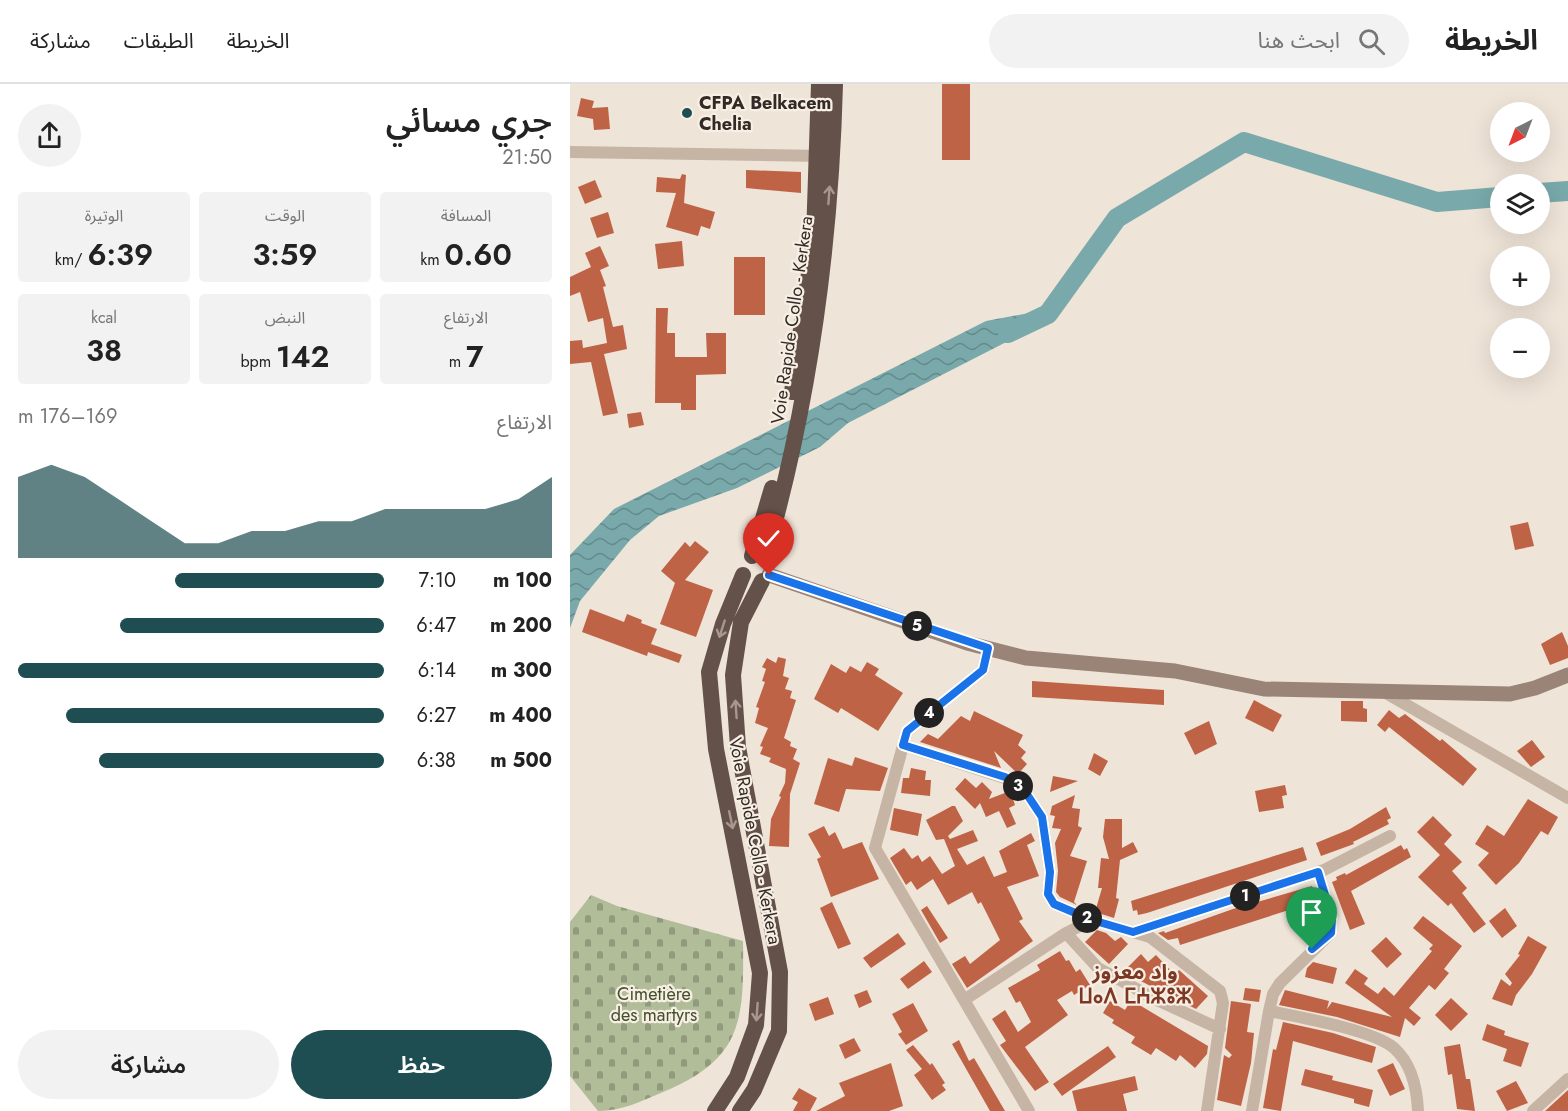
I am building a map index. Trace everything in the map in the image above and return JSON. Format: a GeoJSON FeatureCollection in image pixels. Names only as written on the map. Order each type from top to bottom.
{"type":"FeatureCollection","features":[{"type":"Feature","properties":{"kind":"highway","name":"Voie Rapide Collo - Kerkera"},"geometry":{"type":"LineString","coordinates":[[819,84],[824,156]]}},
{"type":"Feature","properties":{"kind":"highway","name":"Voie Rapide Collo - Kerkera"},"geometry":{"type":"LineString","coordinates":[[758,557],[775,502],[800,377],[814,238],[835,84]]}},
{"type":"Feature","properties":{"kind":"highway"},"geometry":{"type":"LineString","coordinates":[[758,557],[770,566],[766,578],[749,581],[743,574],[744,561],[758,557]]}},
{"type":"Feature","properties":{"kind":"highway","name":"Voie Rapide Collo - Kerkera"},"geometry":{"type":"LineString","coordinates":[[715,1111],[737,1077],[756,1025],[760,973],[716,750],[709,672],[723,624],[743,574]]}},
{"type":"Feature","properties":{"kind":"highway","name":"Voie Rapide Collo - Kerkera"},"geometry":{"type":"LineString","coordinates":[[740,1111],[754,1090],[779,1031],[780,972],[738,747],[734,675],[741,622],[766,578]]}},
{"type":"Feature","properties":{"kind":"main road"},"geometry":{"type":"LineString","coordinates":[[766,578],[1026,658],[1175,671],[1264,689],[1386,693],[1510,693],[1535,688],[1568,675]]}},
{"type":"Feature","properties":{"kind":"street"},"geometry":{"type":"LineString","coordinates":[[570,152],[824,156]]}},
{"type":"Feature","properties":{"kind":"street"},"geometry":{"type":"LineString","coordinates":[[988,648],[983,670],[907,731],[875,848],[1029,1111]]}},
{"type":"Feature","properties":{"kind":"street"},"geometry":{"type":"LineString","coordinates":[[1386,693],[1568,798]]}},
{"type":"Feature","properties":{"kind":"street"},"geometry":{"type":"LineString","coordinates":[[903,745],[1005,777],[1024,790],[1042,817],[1050,872],[1048,894],[1054,904],[1092,920],[1150,937],[1220,991],[1224,1003],[1207,1111]]}},
{"type":"Feature","properties":{"kind":"street"},"geometry":{"type":"LineString","coordinates":[[1133,932],[1318,872],[1390,836]]}},
{"type":"Feature","properties":{"kind":"street"},"geometry":{"type":"LineString","coordinates":[[1252,1111],[1273,994],[1280,983],[1331,933],[1332,918],[1318,872]]}},
{"type":"Feature","properties":{"kind":"street"},"geometry":{"type":"LineString","coordinates":[[964,1000],[1066,933],[1092,920]]}},
{"type":"Feature","properties":{"kind":"street"},"geometry":{"type":"LineString","coordinates":[[1066,933],[1098,968],[1155,999],[1220,1029]]}},
{"type":"Feature","properties":{"kind":"street"},"geometry":{"type":"LineString","coordinates":[[1269,1011],[1375,1037],[1393,1048],[1407,1064],[1417,1093],[1418,1111]]}},
{"type":"Feature","properties":{"kind":"street"},"geometry":{"type":"LineString","coordinates":[[1533,1111],[1568,1079]]}},
{"type":"Feature","properties":{"kind":"green space","name":"Cimetière des martyrs"},"geometry":{"type":"Polygon","coordinates":[[[591,895],[617,906],[743,941],[742,993],[739,1015],[724,1051],[709,1066],[689,1079],[639,1102],[607,1111],[598,1111],[570,1076],[570,922],[591,895]]]}},
{"type":"Feature","properties":{"kind":"water"},"geometry":{"type":"Polygon","coordinates":[[[1035,312],[1028,331],[848,423],[820,447],[737,488],[659,516],[630,540],[580,601],[570,628],[570,555],[614,509],[986,321],[1035,312]]]}},
{"type":"Feature","properties":{"kind":"building"},"geometry":{"type":"Polygon","coordinates":[[[942,84],[970,84],[970,160],[942,160],[942,84]]]}},
{"type":"Feature","properties":{"kind":"building"},"geometry":{"type":"Polygon","coordinates":[[[581,98],[594,101],[592,108],[608,107],[610,129],[594,130],[593,119],[577,116],[581,98]]]}},
{"type":"Feature","properties":{"kind":"building"},"geometry":{"type":"Polygon","coordinates":[[[746,170],[801,172],[801,193],[746,188],[746,170]]]}},
{"type":"Feature","properties":{"kind":"building"},"geometry":{"type":"Polygon","coordinates":[[[682,174],[686,175],[684,203],[715,212],[710,229],[701,226],[698,236],[666,227],[676,193],[656,192],[657,177],[680,179],[682,174]]]}},
{"type":"Feature","properties":{"kind":"building"},"geometry":{"type":"Polygon","coordinates":[[[595,180],[602,197],[585,204],[578,187],[595,180]]]}},
{"type":"Feature","properties":{"kind":"building"},"geometry":{"type":"Polygon","coordinates":[[[608,212],[614,233],[597,238],[590,218],[608,212]]]}},
{"type":"Feature","properties":{"kind":"building"},"geometry":{"type":"Polygon","coordinates":[[[682,241],[684,266],[658,269],[655,244],[682,241]]]}},
{"type":"Feature","properties":{"kind":"building"},"geometry":{"type":"Polygon","coordinates":[[[600,246],[609,266],[600,270],[606,286],[603,287],[613,327],[623,325],[627,349],[604,354],[618,413],[603,416],[591,362],[570,364],[570,341],[582,340],[583,348],[607,343],[603,318],[588,322],[580,292],[570,296],[570,277],[591,267],[585,253],[600,246]]]}},
{"type":"Feature","properties":{"kind":"building"},"geometry":{"type":"Polygon","coordinates":[[[734,257],[765,257],[765,315],[734,315],[734,257]]]}},
{"type":"Feature","properties":{"kind":"building"},"geometry":{"type":"Polygon","coordinates":[[[656,308],[668,308],[667,333],[675,333],[675,357],[707,357],[706,333],[726,333],[726,374],[696,375],[696,410],[681,410],[681,403],[655,403],[656,308]]]}},
{"type":"Feature","properties":{"kind":"building"},"geometry":{"type":"Polygon","coordinates":[[[641,412],[644,425],[629,428],[627,414],[641,412]]]}},
{"type":"Feature","properties":{"kind":"building"},"geometry":{"type":"Polygon","coordinates":[[[1528,522],[1534,546],[1515,550],[1510,526],[1528,522]]]}},
{"type":"Feature","properties":{"kind":"building"},"geometry":{"type":"Polygon","coordinates":[[[695,541],[709,552],[685,580],[713,590],[696,637],[660,624],[675,583],[661,571],[685,542],[690,547],[695,541]]]}},
{"type":"Feature","properties":{"kind":"building"},"geometry":{"type":"Polygon","coordinates":[[[590,609],[624,622],[627,614],[657,629],[651,644],[682,655],[679,663],[648,652],[647,656],[582,632],[590,609]]]}},
{"type":"Feature","properties":{"kind":"building"},"geometry":{"type":"Polygon","coordinates":[[[1562,632],[1568,646],[1568,658],[1550,665],[1541,644],[1562,632]]]}},
{"type":"Feature","properties":{"kind":"building"},"geometry":{"type":"Polygon","coordinates":[[[778,657],[786,659],[783,676],[789,678],[785,689],[792,691],[790,698],[796,700],[784,738],[791,742],[790,746],[797,749],[793,759],[800,763],[790,794],[789,847],[769,846],[771,819],[781,797],[779,796],[785,783],[786,769],[769,762],[771,758],[760,754],[763,747],[760,746],[768,728],[755,723],[759,708],[756,707],[765,682],[762,681],[766,669],[762,667],[767,658],[776,663],[778,657]]]}},
{"type":"Feature","properties":{"kind":"building"},"geometry":{"type":"Polygon","coordinates":[[[867,662],[879,669],[875,675],[903,693],[878,731],[841,708],[838,713],[814,699],[831,664],[846,673],[850,666],[861,672],[867,662]]]}},
{"type":"Feature","properties":{"kind":"building"},"geometry":{"type":"Polygon","coordinates":[[[1032,681],[1164,690],[1164,705],[1032,697],[1032,681]]]}},
{"type":"Feature","properties":{"kind":"building"},"geometry":{"type":"Polygon","coordinates":[[[1254,700],[1282,715],[1273,732],[1245,718],[1254,700]]]}},
{"type":"Feature","properties":{"kind":"building"},"geometry":{"type":"Polygon","coordinates":[[[1341,701],[1363,701],[1363,708],[1367,709],[1367,722],[1341,721],[1341,701]]]}},
{"type":"Feature","properties":{"kind":"building"},"geometry":{"type":"Polygon","coordinates":[[[1389,710],[1399,718],[1405,714],[1440,741],[1442,739],[1477,769],[1463,786],[1389,727],[1385,732],[1377,725],[1389,710]]]}},
{"type":"Feature","properties":{"kind":"building"},"geometry":{"type":"Polygon","coordinates":[[[974,711],[1023,735],[1018,745],[1026,752],[1021,758],[1027,764],[1018,774],[994,751],[1001,768],[920,742],[928,734],[938,739],[961,716],[970,721],[974,711]]]}},
{"type":"Feature","properties":{"kind":"building"},"geometry":{"type":"Polygon","coordinates":[[[1209,721],[1217,744],[1195,755],[1184,733],[1209,721]]]}},
{"type":"Feature","properties":{"kind":"building"},"geometry":{"type":"Polygon","coordinates":[[[1532,740],[1545,757],[1531,767],[1517,751],[1532,740]]]}},
{"type":"Feature","properties":{"kind":"building"},"geometry":{"type":"Polygon","coordinates":[[[1094,753],[1108,761],[1100,776],[1088,769],[1094,753]]]}},
{"type":"Feature","properties":{"kind":"building"},"geometry":{"type":"Polygon","coordinates":[[[855,757],[888,768],[880,791],[846,789],[839,812],[814,804],[828,758],[852,766],[855,757]]]}},
{"type":"Feature","properties":{"kind":"building"},"geometry":{"type":"Polygon","coordinates":[[[911,768],[926,771],[925,780],[931,780],[930,796],[901,793],[903,778],[909,778],[911,768]]]}},
{"type":"Feature","properties":{"kind":"building"},"geometry":{"type":"Polygon","coordinates":[[[1053,776],[1078,781],[1050,792],[1053,776]]]}},
{"type":"Feature","properties":{"kind":"building"},"geometry":{"type":"Polygon","coordinates":[[[965,778],[976,788],[982,782],[992,792],[989,799],[1010,791],[1015,805],[1009,808],[1016,824],[1007,828],[999,811],[986,817],[980,803],[975,809],[955,789],[965,778]]]}},
{"type":"Feature","properties":{"kind":"building"},"geometry":{"type":"Polygon","coordinates":[[[1285,785],[1287,795],[1282,796],[1284,808],[1259,812],[1255,791],[1285,785]]]}},
{"type":"Feature","properties":{"kind":"building"},"geometry":{"type":"Polygon","coordinates":[[[1075,795],[1072,808],[1080,809],[1078,826],[1082,828],[1070,856],[1087,861],[1074,902],[1077,905],[1060,897],[1056,892],[1058,871],[1055,843],[1061,829],[1052,828],[1055,816],[1050,815],[1052,806],[1075,795]]]}},
{"type":"Feature","properties":{"kind":"building"},"geometry":{"type":"Polygon","coordinates":[[[1528,799],[1558,817],[1548,835],[1541,831],[1519,863],[1496,885],[1478,865],[1489,853],[1475,844],[1487,825],[1504,836],[1528,799]]]}},
{"type":"Feature","properties":{"kind":"building"},"geometry":{"type":"Polygon","coordinates":[[[955,806],[963,821],[948,836],[950,839],[973,830],[978,841],[957,849],[967,865],[984,856],[994,877],[1007,872],[999,851],[1031,833],[1035,841],[1027,845],[1039,876],[1007,887],[1023,919],[1019,921],[1033,941],[967,988],[952,964],[965,956],[970,964],[1000,940],[981,902],[978,904],[972,892],[948,905],[933,879],[917,890],[911,881],[906,885],[890,858],[904,848],[912,859],[918,855],[922,862],[930,856],[942,874],[955,866],[944,839],[936,840],[926,820],[955,806]]]}},
{"type":"Feature","properties":{"kind":"building"},"geometry":{"type":"Polygon","coordinates":[[[1386,807],[1391,818],[1387,820],[1389,824],[1353,842],[1354,844],[1321,856],[1316,843],[1350,829],[1386,807]]]}},
{"type":"Feature","properties":{"kind":"building"},"geometry":{"type":"Polygon","coordinates":[[[894,808],[922,814],[918,836],[890,830],[894,808]]]}},
{"type":"Feature","properties":{"kind":"building"},"geometry":{"type":"Polygon","coordinates":[[[1433,816],[1452,835],[1444,844],[1462,862],[1452,871],[1467,888],[1462,893],[1486,924],[1474,933],[1451,903],[1448,906],[1418,877],[1440,855],[1417,832],[1433,816]]]}},
{"type":"Feature","properties":{"kind":"building"},"geometry":{"type":"Polygon","coordinates":[[[1105,819],[1122,819],[1122,848],[1133,842],[1138,852],[1120,860],[1116,898],[1119,899],[1114,918],[1095,912],[1102,888],[1098,888],[1101,858],[1109,859],[1103,837],[1105,819]]]}},
{"type":"Feature","properties":{"kind":"building"},"geometry":{"type":"Polygon","coordinates":[[[824,826],[829,836],[835,832],[843,849],[862,842],[879,879],[831,897],[817,859],[821,857],[808,834],[824,826]]]}},
{"type":"Feature","properties":{"kind":"building"},"geometry":{"type":"Polygon","coordinates":[[[1401,845],[1404,850],[1407,848],[1411,857],[1351,891],[1365,924],[1350,930],[1332,882],[1337,880],[1336,877],[1345,873],[1346,875],[1401,845]]]}},
{"type":"Feature","properties":{"kind":"building"},"geometry":{"type":"Polygon","coordinates":[[[1303,847],[1307,860],[1147,913],[1138,915],[1137,910],[1133,911],[1131,901],[1303,847]]]}},
{"type":"Feature","properties":{"kind":"building"},"geometry":{"type":"Polygon","coordinates":[[[1312,886],[1318,900],[1300,906],[1306,922],[1320,917],[1323,929],[1303,938],[1292,909],[1180,945],[1178,938],[1168,940],[1158,933],[1164,931],[1165,933],[1233,909],[1312,886]]]}},
{"type":"Feature","properties":{"kind":"building"},"geometry":{"type":"Polygon","coordinates":[[[832,902],[851,944],[838,949],[820,908],[832,902]]]}},
{"type":"Feature","properties":{"kind":"building"},"geometry":{"type":"Polygon","coordinates":[[[927,906],[948,938],[940,943],[921,910],[927,906]]]}},
{"type":"Feature","properties":{"kind":"building"},"geometry":{"type":"Polygon","coordinates":[[[1505,908],[1517,926],[1502,938],[1489,921],[1505,908]]]}},
{"type":"Feature","properties":{"kind":"building"},"geometry":{"type":"Polygon","coordinates":[[[1423,916],[1462,946],[1444,969],[1449,973],[1435,990],[1429,985],[1409,1008],[1421,1018],[1414,1026],[1405,1018],[1400,1037],[1337,1017],[1279,1005],[1285,990],[1329,1001],[1327,1009],[1332,1002],[1392,1017],[1345,983],[1355,969],[1368,978],[1364,984],[1378,994],[1384,987],[1394,996],[1432,951],[1429,949],[1433,945],[1413,928],[1423,916]]]}},
{"type":"Feature","properties":{"kind":"building"},"geometry":{"type":"Polygon","coordinates":[[[1097,930],[1106,933],[1115,941],[1121,937],[1128,944],[1109,964],[1085,942],[1097,930]]]}},
{"type":"Feature","properties":{"kind":"building"},"geometry":{"type":"Polygon","coordinates":[[[898,933],[906,944],[871,968],[863,958],[898,933]]]}},
{"type":"Feature","properties":{"kind":"building"},"geometry":{"type":"Polygon","coordinates":[[[1528,936],[1547,947],[1532,974],[1516,995],[1512,1006],[1492,999],[1501,979],[1510,986],[1512,983],[1505,974],[1520,955],[1518,954],[1528,936]]]}},
{"type":"Feature","properties":{"kind":"building"},"geometry":{"type":"Polygon","coordinates":[[[1386,937],[1402,954],[1387,968],[1371,951],[1386,937]]]}},
{"type":"Feature","properties":{"kind":"building"},"geometry":{"type":"Polygon","coordinates":[[[1060,951],[1076,972],[1080,969],[1090,985],[1074,995],[1072,991],[1057,1000],[1068,1015],[1025,1047],[1049,1082],[1035,1091],[1000,1045],[1006,1041],[992,1019],[1005,1010],[1018,1032],[1031,1022],[1020,1001],[1016,1003],[1008,988],[1040,970],[1037,965],[1060,951]]]}},
{"type":"Feature","properties":{"kind":"building"},"geometry":{"type":"Polygon","coordinates":[[[1141,954],[1148,962],[1156,955],[1175,975],[1179,970],[1208,996],[1196,1009],[1123,972],[1141,954]]]}},
{"type":"Feature","properties":{"kind":"building"},"geometry":{"type":"Polygon","coordinates":[[[924,961],[932,972],[908,989],[900,979],[924,961]]]}},
{"type":"Feature","properties":{"kind":"building"},"geometry":{"type":"Polygon","coordinates":[[[1313,962],[1337,968],[1333,984],[1305,977],[1307,968],[1313,962]]]}},
{"type":"Feature","properties":{"kind":"building"},"geometry":{"type":"Polygon","coordinates":[[[1245,988],[1261,990],[1259,1002],[1243,1000],[1245,988]]]}},
{"type":"Feature","properties":{"kind":"building"},"geometry":{"type":"Polygon","coordinates":[[[867,990],[872,1002],[859,1008],[854,995],[867,990]]]}},
{"type":"Feature","properties":{"kind":"building"},"geometry":{"type":"Polygon","coordinates":[[[828,997],[834,1014],[815,1021],[809,1004],[828,997]]]}},
{"type":"Feature","properties":{"kind":"building"},"geometry":{"type":"Polygon","coordinates":[[[1451,998],[1468,1014],[1451,1031],[1435,1015],[1451,998]]]}},
{"type":"Feature","properties":{"kind":"building"},"geometry":{"type":"Polygon","coordinates":[[[1131,1000],[1208,1046],[1207,1054],[1195,1068],[1180,1055],[1176,1061],[1156,1048],[1151,1055],[1131,1043],[1135,1037],[1112,1023],[1114,1020],[1103,1013],[1110,1001],[1125,1010],[1131,1000]]]}},
{"type":"Feature","properties":{"kind":"building"},"geometry":{"type":"Polygon","coordinates":[[[1231,1001],[1251,1004],[1247,1032],[1254,1033],[1251,1063],[1241,1106],[1217,1100],[1224,1055],[1229,1058],[1232,1055],[1225,1048],[1231,1001]]]}},
{"type":"Feature","properties":{"kind":"building"},"geometry":{"type":"Polygon","coordinates":[[[913,1003],[928,1031],[906,1045],[898,1034],[902,1032],[892,1014],[913,1003]]]}},
{"type":"Feature","properties":{"kind":"building"},"geometry":{"type":"Polygon","coordinates":[[[1283,1022],[1333,1033],[1376,1047],[1372,1063],[1293,1041],[1281,1111],[1263,1108],[1273,1049],[1276,1050],[1283,1022]]]}},
{"type":"Feature","properties":{"kind":"building"},"geometry":{"type":"Polygon","coordinates":[[[1487,1024],[1505,1031],[1504,1035],[1529,1043],[1521,1067],[1503,1061],[1507,1049],[1482,1040],[1487,1024]]]}},
{"type":"Feature","properties":{"kind":"building"},"geometry":{"type":"Polygon","coordinates":[[[854,1038],[861,1051],[845,1059],[839,1045],[854,1038]]]}},
{"type":"Feature","properties":{"kind":"building"},"geometry":{"type":"Polygon","coordinates":[[[959,1040],[969,1061],[974,1058],[1005,1111],[990,1111],[952,1044],[959,1040]]]}},
{"type":"Feature","properties":{"kind":"building"},"geometry":{"type":"Polygon","coordinates":[[[1460,1044],[1466,1079],[1470,1079],[1475,1111],[1457,1109],[1452,1074],[1448,1075],[1444,1047],[1460,1044]]]}},
{"type":"Feature","properties":{"kind":"building"},"geometry":{"type":"Polygon","coordinates":[[[913,1045],[930,1065],[932,1063],[945,1083],[942,1085],[946,1090],[932,1100],[914,1075],[922,1069],[906,1050],[913,1045]]]}},
{"type":"Feature","properties":{"kind":"building"},"geometry":{"type":"Polygon","coordinates":[[[1108,1046],[1116,1057],[1062,1096],[1053,1084],[1108,1046]]]}},
{"type":"Feature","properties":{"kind":"building"},"geometry":{"type":"Polygon","coordinates":[[[891,1063],[903,1106],[889,1111],[816,1111],[845,1096],[839,1083],[891,1063]]]}},
{"type":"Feature","properties":{"kind":"building"},"geometry":{"type":"Polygon","coordinates":[[[1393,1063],[1405,1089],[1390,1096],[1377,1070],[1393,1063]]]}},
{"type":"Feature","properties":{"kind":"building"},"geometry":{"type":"Polygon","coordinates":[[[1305,1069],[1333,1076],[1332,1080],[1373,1090],[1369,1107],[1354,1103],[1354,1099],[1301,1085],[1305,1069]]]}},
{"type":"Feature","properties":{"kind":"building"},"geometry":{"type":"Polygon","coordinates":[[[1135,1076],[1138,1090],[1123,1094],[1127,1111],[1077,1111],[1072,1091],[1135,1076]]]}},
{"type":"Feature","properties":{"kind":"building"},"geometry":{"type":"Polygon","coordinates":[[[1516,1081],[1528,1103],[1507,1111],[1496,1091],[1516,1081]]]}},
{"type":"Feature","properties":{"kind":"building"},"geometry":{"type":"Polygon","coordinates":[[[799,1088],[817,1098],[810,1111],[793,1111],[798,1102],[792,1099],[799,1088]]]}},
{"type":"Feature","properties":{"kind":"building"},"geometry":{"type":"Polygon","coordinates":[[[1568,1090],[1568,1111],[1545,1111],[1568,1090]]]}},
{"type":"Feature","properties":{"kind":"waterway"},"geometry":{"type":"LineString","coordinates":[[1008,333],[1048,314],[1117,218],[1244,142],[1437,202],[1490,198]]}},
{"type":"Feature","properties":{"kind":"waterway"},"geometry":{"type":"LineString","coordinates":[[1550,192],[1568,191]]}},
{"type":"Feature","properties":{"kind":"place","name":"CFPA Belkacem Chelia"},"geometry":{"type":"Point","coordinates":[687,113]}},
{"type":"Feature","properties":{"kind":"district","name":"واد معزوز ⵡⴰⴷ ⵎⵄⵣⵓⵣ"},"geometry":{"type":"Point","coordinates":[1135,984]}},
{"type":"Feature","properties":{"kind":"route"},"geometry":{"type":"LineString","coordinates":[[769,575],[967,643],[988,648],[983,670],[907,731],[903,745],[1005,777],[1024,790],[1042,817],[1050,872],[1048,894],[1054,904],[1092,920],[1133,932],[1318,872],[1332,918],[1331,933],[1312,949]]}}]}
